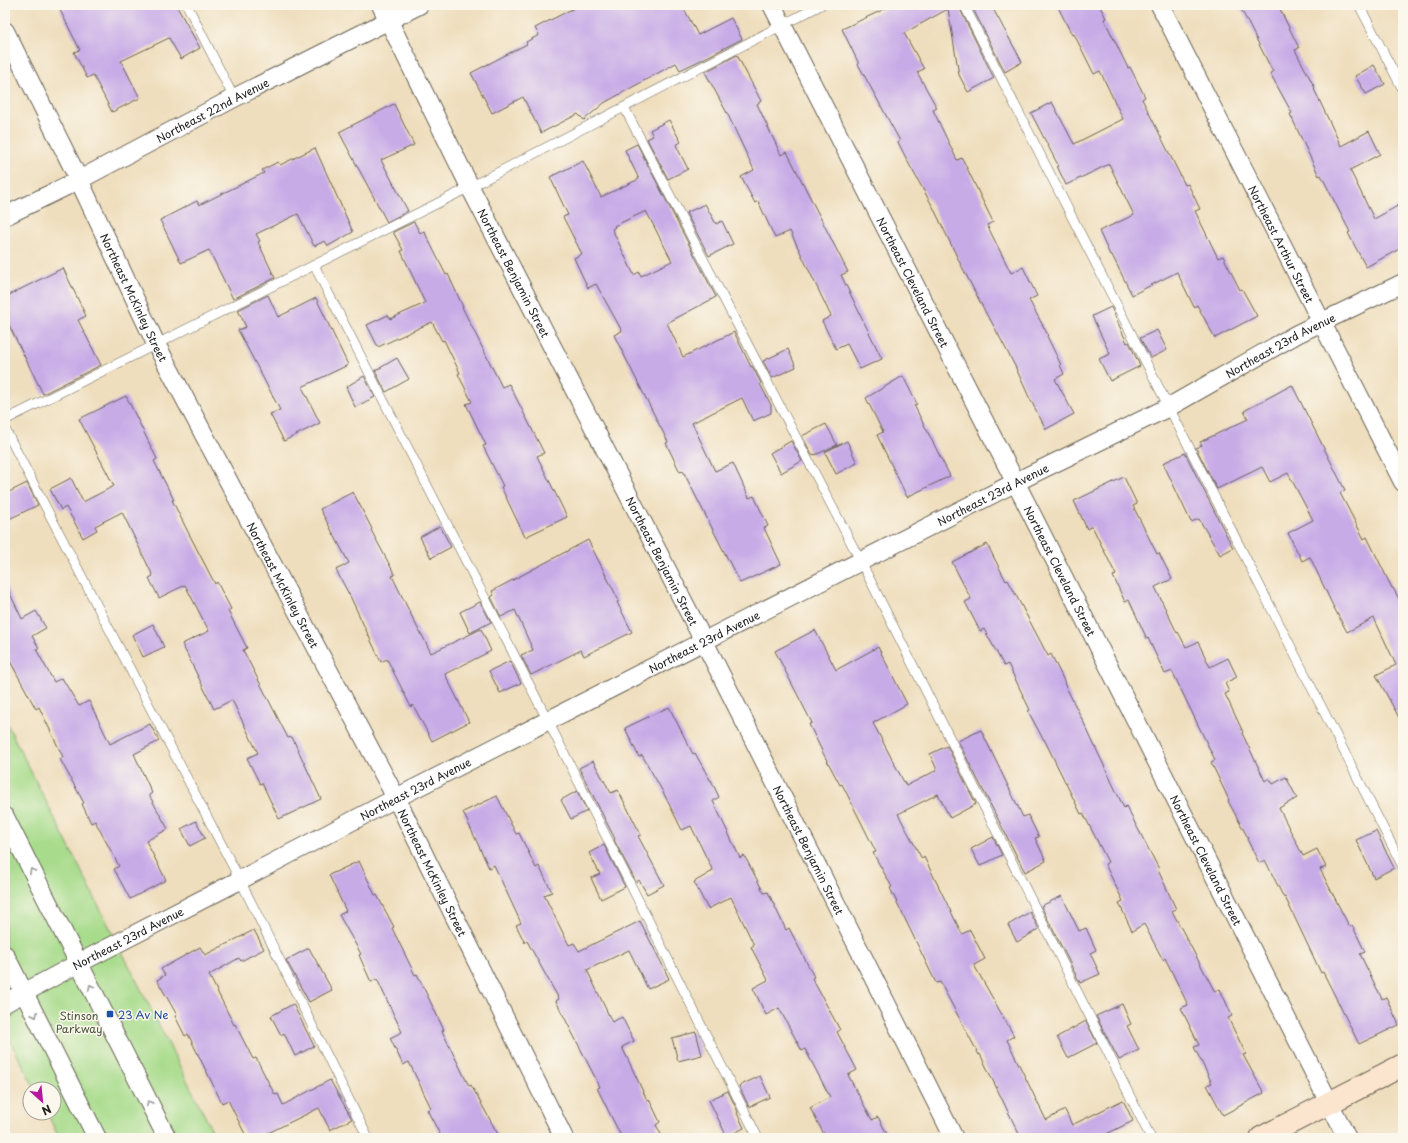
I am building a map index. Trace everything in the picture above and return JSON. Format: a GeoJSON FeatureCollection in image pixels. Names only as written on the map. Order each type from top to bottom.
{"type":"FeatureCollection","features":[{"type":"Feature","properties":{"kind":"main road"},"geometry":{"type":"LineString","coordinates":[[1261,1138],[1403,1065]]}},
{"type":"Feature","properties":{"kind":"street","name":"Northeast 22nd Avenue"},"geometry":{"type":"LineString","coordinates":[[5,216],[79,180],[234,98],[384,13],[420,5]]}},
{"type":"Feature","properties":{"kind":"street","name":"Northeast Cleveland Street"},"geometry":{"type":"LineString","coordinates":[[772,5],[1016,483],[1347,1138]]}},
{"type":"Feature","properties":{"kind":"street","name":"Northeast Arthur Street"},"geometry":{"type":"LineString","coordinates":[[1160,5],[1403,482]]}},
{"type":"Feature","properties":{"kind":"street","name":"Northeast Benjamin Street"},"geometry":{"type":"LineString","coordinates":[[384,13],[470,187],[704,642],[954,1138]]}},
{"type":"Feature","properties":{"kind":"street","name":"Northeast McKinley Street"},"geometry":{"type":"LineString","coordinates":[[5,31],[79,180],[156,344],[396,798],[564,1138]]}},
{"type":"Feature","properties":{"kind":"street","name":"Northeast 23rd Avenue"},"geometry":{"type":"LineString","coordinates":[[5,1002],[396,798],[1016,483],[1169,407],[1321,322],[1403,283]]}},
{"type":"Feature","properties":{"kind":"street"},"geometry":{"type":"LineString","coordinates":[[5,817],[167,1138]]}},
{"type":"Feature","properties":{"kind":"street"},"geometry":{"type":"LineString","coordinates":[[5,955],[97,1138]]}},
{"type":"Feature","properties":{"kind":"lane"},"geometry":{"type":"LineString","coordinates":[[187,5],[234,98]]}},
{"type":"Feature","properties":{"kind":"lane"},"geometry":{"type":"LineString","coordinates":[[5,420],[470,187],[821,5]]}},
{"type":"Feature","properties":{"kind":"lane"},"geometry":{"type":"LineString","coordinates":[[964,5],[1403,867]]}},
{"type":"Feature","properties":{"kind":"lane"},"geometry":{"type":"LineString","coordinates":[[1359,5],[1403,90]]}},
{"type":"Feature","properties":{"kind":"lane"},"geometry":{"type":"LineString","coordinates":[[624,107],[861,562],[1151,1138]]}},
{"type":"Feature","properties":{"kind":"lane"},"geometry":{"type":"LineString","coordinates":[[314,265],[548,721],[758,1138]]}},
{"type":"Feature","properties":{"kind":"lane"},"geometry":{"type":"LineString","coordinates":[[5,429],[240,880],[368,1138]]}},
{"type":"Feature","properties":{"kind":"green space","name":"Stinson Parkway"},"geometry":{"type":"Polygon","coordinates":[[[5,720],[216,1138],[59,1138],[51,1121],[62,1121],[62,1081],[31,1081],[5,1031],[5,720]]]}},
{"type":"Feature","properties":{"kind":"building"},"geometry":{"type":"Polygon","coordinates":[[[70,5],[176,5],[200,48],[181,59],[169,38],[121,61],[140,98],[112,112],[93,75],[87,78],[74,52],[80,50],[60,10],[70,5]]]}},
{"type":"Feature","properties":{"kind":"building"},"geometry":{"type":"Polygon","coordinates":[[[580,5],[682,5],[698,35],[731,18],[742,39],[680,70],[676,63],[604,103],[584,120],[578,114],[541,133],[523,97],[492,113],[471,73],[527,44],[526,42],[539,35],[535,28],[580,5]]]}},
{"type":"Feature","properties":{"kind":"building"},"geometry":{"type":"Polygon","coordinates":[[[893,5],[958,5],[994,78],[968,92],[959,75],[948,9],[904,33],[924,69],[917,72],[937,108],[933,110],[957,160],[962,158],[993,222],[987,225],[1011,273],[1023,267],[1037,296],[1029,300],[1048,335],[1047,336],[1061,365],[1064,374],[1055,379],[1074,414],[1046,429],[1015,366],[961,265],[933,207],[910,166],[898,142],[900,141],[858,64],[842,29],[893,5]]]}},
{"type":"Feature","properties":{"kind":"building"},"geometry":{"type":"Polygon","coordinates":[[[971,5],[991,5],[1022,62],[1005,72],[971,5]]]}},
{"type":"Feature","properties":{"kind":"building"},"geometry":{"type":"Polygon","coordinates":[[[1057,5],[1099,5],[1106,18],[1104,19],[1128,68],[1130,67],[1145,97],[1142,99],[1185,185],[1188,184],[1200,209],[1195,211],[1218,258],[1223,256],[1240,290],[1242,289],[1257,316],[1215,338],[1197,305],[1194,307],[1177,272],[1132,295],[1112,255],[1110,255],[1099,231],[1134,215],[1109,164],[1066,185],[1057,166],[1058,165],[1031,113],[1052,102],[1074,144],[1123,119],[1100,71],[1094,74],[1074,34],[1072,35],[1057,5]]]}},
{"type":"Feature","properties":{"kind":"building"},"geometry":{"type":"Polygon","coordinates":[[[1239,5],[1278,5],[1299,48],[1295,50],[1315,88],[1314,89],[1341,146],[1369,131],[1380,154],[1350,170],[1374,219],[1403,203],[1403,247],[1366,267],[1348,233],[1350,232],[1321,175],[1319,176],[1290,114],[1292,113],[1270,73],[1273,72],[1239,5]]]}},
{"type":"Feature","properties":{"kind":"building"},"geometry":{"type":"Polygon","coordinates":[[[737,55],[761,101],[757,104],[781,155],[787,152],[848,272],[841,275],[882,359],[860,369],[847,344],[836,349],[822,321],[831,316],[790,231],[775,238],[758,201],[755,203],[741,177],[754,170],[728,115],[705,72],[737,55]]]}},
{"type":"Feature","properties":{"kind":"building"},"geometry":{"type":"Polygon","coordinates":[[[1374,65],[1385,84],[1366,94],[1355,76],[1374,65]]]}},
{"type":"Feature","properties":{"kind":"building"},"geometry":{"type":"Polygon","coordinates":[[[394,104],[414,145],[381,160],[408,211],[387,222],[339,132],[394,104]]]}},
{"type":"Feature","properties":{"kind":"building"},"geometry":{"type":"Polygon","coordinates":[[[669,120],[681,142],[676,145],[688,169],[668,179],[647,139],[653,136],[650,130],[669,120]]]}},
{"type":"Feature","properties":{"kind":"building"},"geometry":{"type":"Polygon","coordinates":[[[637,144],[716,297],[667,323],[683,357],[734,332],[771,405],[771,413],[753,421],[742,398],[692,423],[715,471],[733,463],[749,498],[754,496],[768,526],[764,528],[781,564],[740,583],[683,471],[680,472],[666,443],[668,442],[614,335],[622,331],[596,284],[588,288],[574,258],[582,254],[563,217],[568,215],[550,177],[583,161],[601,197],[639,179],[625,150],[637,144]],[[646,211],[614,226],[615,227],[612,229],[634,275],[639,272],[641,276],[672,261],[646,211]]]}},
{"type":"Feature","properties":{"kind":"building"},"geometry":{"type":"Polygon","coordinates":[[[315,148],[353,232],[328,246],[325,241],[314,246],[298,214],[256,234],[260,241],[258,242],[275,278],[233,299],[209,250],[181,263],[160,220],[197,201],[199,205],[264,173],[262,170],[278,162],[280,165],[315,148]]]}},
{"type":"Feature","properties":{"kind":"building"},"geometry":{"type":"Polygon","coordinates":[[[705,204],[716,224],[722,221],[733,244],[709,256],[686,213],[705,204]]]}},
{"type":"Feature","properties":{"kind":"building"},"geometry":{"type":"Polygon","coordinates":[[[414,222],[420,233],[424,231],[446,275],[448,274],[462,307],[502,387],[509,384],[544,453],[537,456],[567,517],[525,537],[501,487],[503,486],[483,446],[486,445],[466,404],[472,402],[458,374],[460,373],[444,340],[442,341],[432,322],[378,347],[367,325],[388,315],[390,319],[425,303],[401,251],[403,250],[393,232],[414,222]]]}},
{"type":"Feature","properties":{"kind":"building"},"geometry":{"type":"Polygon","coordinates":[[[63,268],[86,316],[78,320],[101,365],[43,394],[5,317],[5,297],[63,268]]]}},
{"type":"Feature","properties":{"kind":"building"},"geometry":{"type":"Polygon","coordinates":[[[268,295],[278,317],[316,298],[348,365],[302,387],[320,423],[284,441],[270,414],[280,410],[238,330],[246,327],[238,310],[268,295]]]}},
{"type":"Feature","properties":{"kind":"building"},"geometry":{"type":"Polygon","coordinates":[[[1111,307],[1127,343],[1129,342],[1140,366],[1110,381],[1099,359],[1110,354],[1092,316],[1111,307]]]}},
{"type":"Feature","properties":{"kind":"building"},"geometry":{"type":"Polygon","coordinates":[[[1157,330],[1167,350],[1151,358],[1140,338],[1157,330]]]}},
{"type":"Feature","properties":{"kind":"building"},"geometry":{"type":"Polygon","coordinates":[[[788,349],[796,367],[772,378],[763,361],[788,349]]]}},
{"type":"Feature","properties":{"kind":"building"},"geometry":{"type":"Polygon","coordinates":[[[397,358],[409,379],[386,392],[375,371],[397,358]]]}},
{"type":"Feature","properties":{"kind":"building"},"geometry":{"type":"Polygon","coordinates":[[[364,376],[375,397],[355,407],[346,387],[364,376]]]}},
{"type":"Feature","properties":{"kind":"building"},"geometry":{"type":"Polygon","coordinates":[[[903,376],[917,404],[914,405],[950,476],[907,497],[877,435],[883,432],[866,398],[903,376]]]}},
{"type":"Feature","properties":{"kind":"building"},"geometry":{"type":"Polygon","coordinates":[[[1292,385],[1345,490],[1340,493],[1364,539],[1367,537],[1392,588],[1403,606],[1403,725],[1376,675],[1396,665],[1374,618],[1347,632],[1310,557],[1302,561],[1288,533],[1313,520],[1288,473],[1270,482],[1262,467],[1217,489],[1196,448],[1202,445],[1200,442],[1248,419],[1244,411],[1292,385]]]}},
{"type":"Feature","properties":{"kind":"building"},"geometry":{"type":"Polygon","coordinates":[[[126,396],[157,459],[154,461],[174,500],[172,500],[215,584],[217,582],[231,609],[228,611],[247,648],[243,650],[288,738],[292,737],[321,799],[279,819],[262,783],[260,784],[247,758],[258,753],[232,700],[214,709],[182,644],[209,631],[185,585],[159,598],[149,578],[153,576],[122,512],[95,526],[97,530],[83,538],[66,507],[61,510],[50,489],[71,478],[83,502],[114,486],[79,419],[126,396]]]}},
{"type":"Feature","properties":{"kind":"building"},"geometry":{"type":"Polygon","coordinates":[[[826,424],[837,445],[812,455],[802,436],[826,424]]]}},
{"type":"Feature","properties":{"kind":"building"},"geometry":{"type":"Polygon","coordinates":[[[791,441],[802,461],[781,473],[770,453],[791,441]]]}},
{"type":"Feature","properties":{"kind":"building"},"geometry":{"type":"Polygon","coordinates":[[[847,441],[857,463],[836,474],[825,452],[847,441]]]}},
{"type":"Feature","properties":{"kind":"building"},"geometry":{"type":"Polygon","coordinates":[[[1185,453],[1233,548],[1220,555],[1199,519],[1191,522],[1163,463],[1185,453]]]}},
{"type":"Feature","properties":{"kind":"building"},"geometry":{"type":"Polygon","coordinates":[[[1124,477],[1137,504],[1133,506],[1157,554],[1159,553],[1172,579],[1155,587],[1177,633],[1178,632],[1186,647],[1198,642],[1210,667],[1228,658],[1237,677],[1225,683],[1229,692],[1225,694],[1243,732],[1242,733],[1265,781],[1269,778],[1273,784],[1286,777],[1297,798],[1279,808],[1303,856],[1317,849],[1326,867],[1320,869],[1349,926],[1352,925],[1365,952],[1360,954],[1382,999],[1386,997],[1399,1025],[1359,1044],[1323,972],[1321,973],[1285,897],[1284,898],[1265,860],[1259,863],[1247,839],[1248,838],[1228,801],[1229,800],[1211,762],[1215,760],[1172,671],[1165,674],[1129,600],[1125,602],[1113,576],[1116,575],[1092,526],[1087,529],[1074,501],[1124,477]]]}},
{"type":"Feature","properties":{"kind":"building"},"geometry":{"type":"Polygon","coordinates":[[[27,483],[38,505],[5,521],[5,494],[27,483]]]}},
{"type":"Feature","properties":{"kind":"building"},"geometry":{"type":"Polygon","coordinates":[[[353,492],[395,575],[392,576],[431,653],[481,629],[491,651],[445,674],[469,722],[432,741],[413,705],[411,707],[387,659],[381,662],[336,570],[349,563],[320,509],[353,492]]]}},
{"type":"Feature","properties":{"kind":"building"},"geometry":{"type":"Polygon","coordinates":[[[440,526],[451,547],[431,558],[420,537],[440,526]]]}},
{"type":"Feature","properties":{"kind":"building"},"geometry":{"type":"Polygon","coordinates":[[[588,540],[619,601],[617,602],[632,632],[584,656],[581,650],[531,675],[521,655],[533,650],[515,610],[501,617],[491,597],[494,595],[492,591],[588,540]]]}},
{"type":"Feature","properties":{"kind":"building"},"geometry":{"type":"Polygon","coordinates":[[[987,544],[1006,581],[1008,580],[1048,656],[1051,654],[1124,808],[1126,806],[1159,869],[1158,870],[1176,909],[1172,911],[1215,992],[1220,989],[1232,1016],[1228,1018],[1246,1054],[1243,1055],[1264,1093],[1223,1115],[1207,1085],[1212,1083],[1194,1047],[1199,1045],[1181,1008],[1188,1005],[1165,958],[1163,960],[1144,924],[1132,931],[1119,903],[1123,901],[1105,864],[1108,862],[1083,813],[1081,814],[1044,739],[1028,711],[1030,710],[1008,664],[1004,666],[984,629],[980,631],[965,602],[971,599],[952,562],[987,544]]]}},
{"type":"Feature","properties":{"kind":"building"},"geometry":{"type":"Polygon","coordinates":[[[5,583],[22,619],[36,611],[46,628],[32,636],[39,648],[36,649],[54,682],[62,678],[79,706],[89,701],[110,744],[150,724],[159,741],[134,754],[152,793],[149,795],[168,829],[146,841],[166,880],[130,899],[114,869],[119,866],[95,821],[91,823],[82,804],[84,803],[60,759],[63,757],[39,707],[36,709],[5,652],[5,583]]]}},
{"type":"Feature","properties":{"kind":"building"},"geometry":{"type":"Polygon","coordinates":[[[480,602],[491,622],[470,633],[460,612],[480,602]]]}},
{"type":"Feature","properties":{"kind":"building"},"geometry":{"type":"Polygon","coordinates":[[[153,624],[164,647],[143,657],[132,635],[153,624]]]}},
{"type":"Feature","properties":{"kind":"building"},"geometry":{"type":"Polygon","coordinates":[[[815,630],[836,670],[878,647],[907,704],[873,723],[906,786],[937,770],[930,754],[947,746],[976,804],[950,818],[938,794],[898,814],[922,859],[924,857],[962,934],[970,930],[985,959],[974,965],[1014,1036],[1007,1040],[1046,1120],[1065,1110],[1072,1125],[1123,1100],[1133,1121],[1098,1138],[1012,1138],[1019,1134],[980,1054],[979,1055],[940,982],[936,983],[890,888],[892,887],[873,853],[876,852],[842,784],[840,785],[823,753],[809,724],[812,723],[775,651],[815,630]]]}},
{"type":"Feature","properties":{"kind":"building"},"geometry":{"type":"Polygon","coordinates":[[[510,661],[521,683],[500,693],[489,671],[510,661]]]}},
{"type":"Feature","properties":{"kind":"building"},"geometry":{"type":"Polygon","coordinates":[[[669,707],[693,754],[695,753],[719,797],[713,801],[740,858],[744,855],[764,893],[768,892],[786,930],[789,928],[814,977],[812,978],[840,1030],[837,1032],[857,1070],[848,1075],[872,1120],[878,1117],[889,1138],[826,1138],[810,1108],[830,1097],[805,1049],[802,1051],[779,1008],[766,1015],[753,988],[768,980],[751,947],[754,945],[731,897],[708,909],[694,882],[713,871],[691,826],[682,830],[663,792],[642,755],[639,757],[625,728],[669,707]]]}},
{"type":"Feature","properties":{"kind":"building"},"geometry":{"type":"Polygon","coordinates":[[[981,730],[1023,817],[1028,815],[1039,837],[1035,838],[1046,861],[1025,872],[958,741],[981,730]]]}},
{"type":"Feature","properties":{"kind":"building"},"geometry":{"type":"Polygon","coordinates":[[[593,761],[611,793],[618,790],[641,835],[638,836],[664,885],[647,894],[639,880],[636,882],[579,768],[593,761]]]}},
{"type":"Feature","properties":{"kind":"building"},"geometry":{"type":"Polygon","coordinates":[[[577,791],[587,811],[571,819],[561,800],[577,791]]]}},
{"type":"Feature","properties":{"kind":"building"},"geometry":{"type":"Polygon","coordinates":[[[497,796],[516,834],[519,833],[536,868],[539,866],[552,892],[544,895],[569,945],[574,943],[579,951],[640,921],[663,966],[669,979],[648,989],[629,950],[587,970],[612,1022],[622,1017],[634,1041],[622,1047],[647,1100],[649,1099],[660,1122],[656,1125],[663,1138],[622,1138],[597,1088],[600,1087],[556,1001],[559,999],[527,941],[525,943],[516,925],[521,923],[494,865],[489,868],[463,812],[497,796]]]}},
{"type":"Feature","properties":{"kind":"building"},"geometry":{"type":"Polygon","coordinates":[[[196,821],[205,838],[190,846],[181,829],[196,821]]]}},
{"type":"Feature","properties":{"kind":"building"},"geometry":{"type":"Polygon","coordinates":[[[1376,831],[1394,868],[1374,878],[1356,840],[1376,831]]]}},
{"type":"Feature","properties":{"kind":"building"},"geometry":{"type":"Polygon","coordinates":[[[993,837],[1002,855],[980,866],[971,849],[993,837]]]}},
{"type":"Feature","properties":{"kind":"building"},"geometry":{"type":"Polygon","coordinates":[[[604,845],[625,887],[601,899],[591,878],[600,874],[589,853],[604,845]]]}},
{"type":"Feature","properties":{"kind":"building"},"geometry":{"type":"Polygon","coordinates":[[[359,861],[375,895],[377,895],[394,927],[392,928],[415,975],[417,974],[444,1030],[442,1031],[469,1086],[471,1085],[500,1138],[442,1138],[427,1110],[431,1108],[409,1062],[403,1065],[390,1038],[402,1032],[377,979],[371,982],[359,955],[361,954],[339,915],[346,911],[329,875],[359,861]]]}},
{"type":"Feature","properties":{"kind":"building"},"geometry":{"type":"Polygon","coordinates":[[[1062,896],[1079,931],[1086,928],[1096,950],[1090,953],[1100,974],[1080,983],[1041,906],[1062,896]]]}},
{"type":"Feature","properties":{"kind":"building"},"geometry":{"type":"Polygon","coordinates":[[[1030,912],[1039,929],[1017,942],[1008,925],[1030,912]]]}},
{"type":"Feature","properties":{"kind":"building"},"geometry":{"type":"Polygon","coordinates":[[[254,930],[264,949],[241,961],[239,958],[209,975],[253,1059],[256,1058],[275,1095],[278,1094],[283,1105],[330,1080],[352,1119],[330,1130],[319,1108],[258,1138],[247,1138],[228,1100],[222,1103],[188,1034],[185,1036],[175,1016],[177,1015],[157,980],[165,975],[161,969],[200,947],[205,955],[254,930]]]}},
{"type":"Feature","properties":{"kind":"building"},"geometry":{"type":"Polygon","coordinates":[[[309,948],[332,990],[309,1002],[286,960],[309,948]]]}},
{"type":"Feature","properties":{"kind":"building"},"geometry":{"type":"Polygon","coordinates":[[[293,1004],[314,1046],[295,1056],[284,1033],[281,1035],[271,1016],[293,1004]]]}},
{"type":"Feature","properties":{"kind":"building"},"geometry":{"type":"Polygon","coordinates":[[[1122,1004],[1131,1024],[1127,1026],[1139,1050],[1119,1060],[1096,1016],[1122,1004]]]}},
{"type":"Feature","properties":{"kind":"building"},"geometry":{"type":"Polygon","coordinates":[[[1086,1021],[1097,1043],[1068,1058],[1057,1037],[1086,1021]]]}},
{"type":"Feature","properties":{"kind":"building"},"geometry":{"type":"Polygon","coordinates":[[[696,1032],[702,1055],[678,1061],[672,1038],[696,1032]]]}},
{"type":"Feature","properties":{"kind":"building"},"geometry":{"type":"Polygon","coordinates":[[[760,1076],[770,1097],[749,1107],[739,1086],[760,1076]]]}},
{"type":"Feature","properties":{"kind":"building"},"geometry":{"type":"Polygon","coordinates":[[[728,1091],[744,1128],[727,1137],[709,1100],[728,1091]]]}},
{"type":"Feature","properties":{"kind":"place","name":"23 Av Ne"},"geometry":{"type":"Point","coordinates":[110,1014]}}]}
